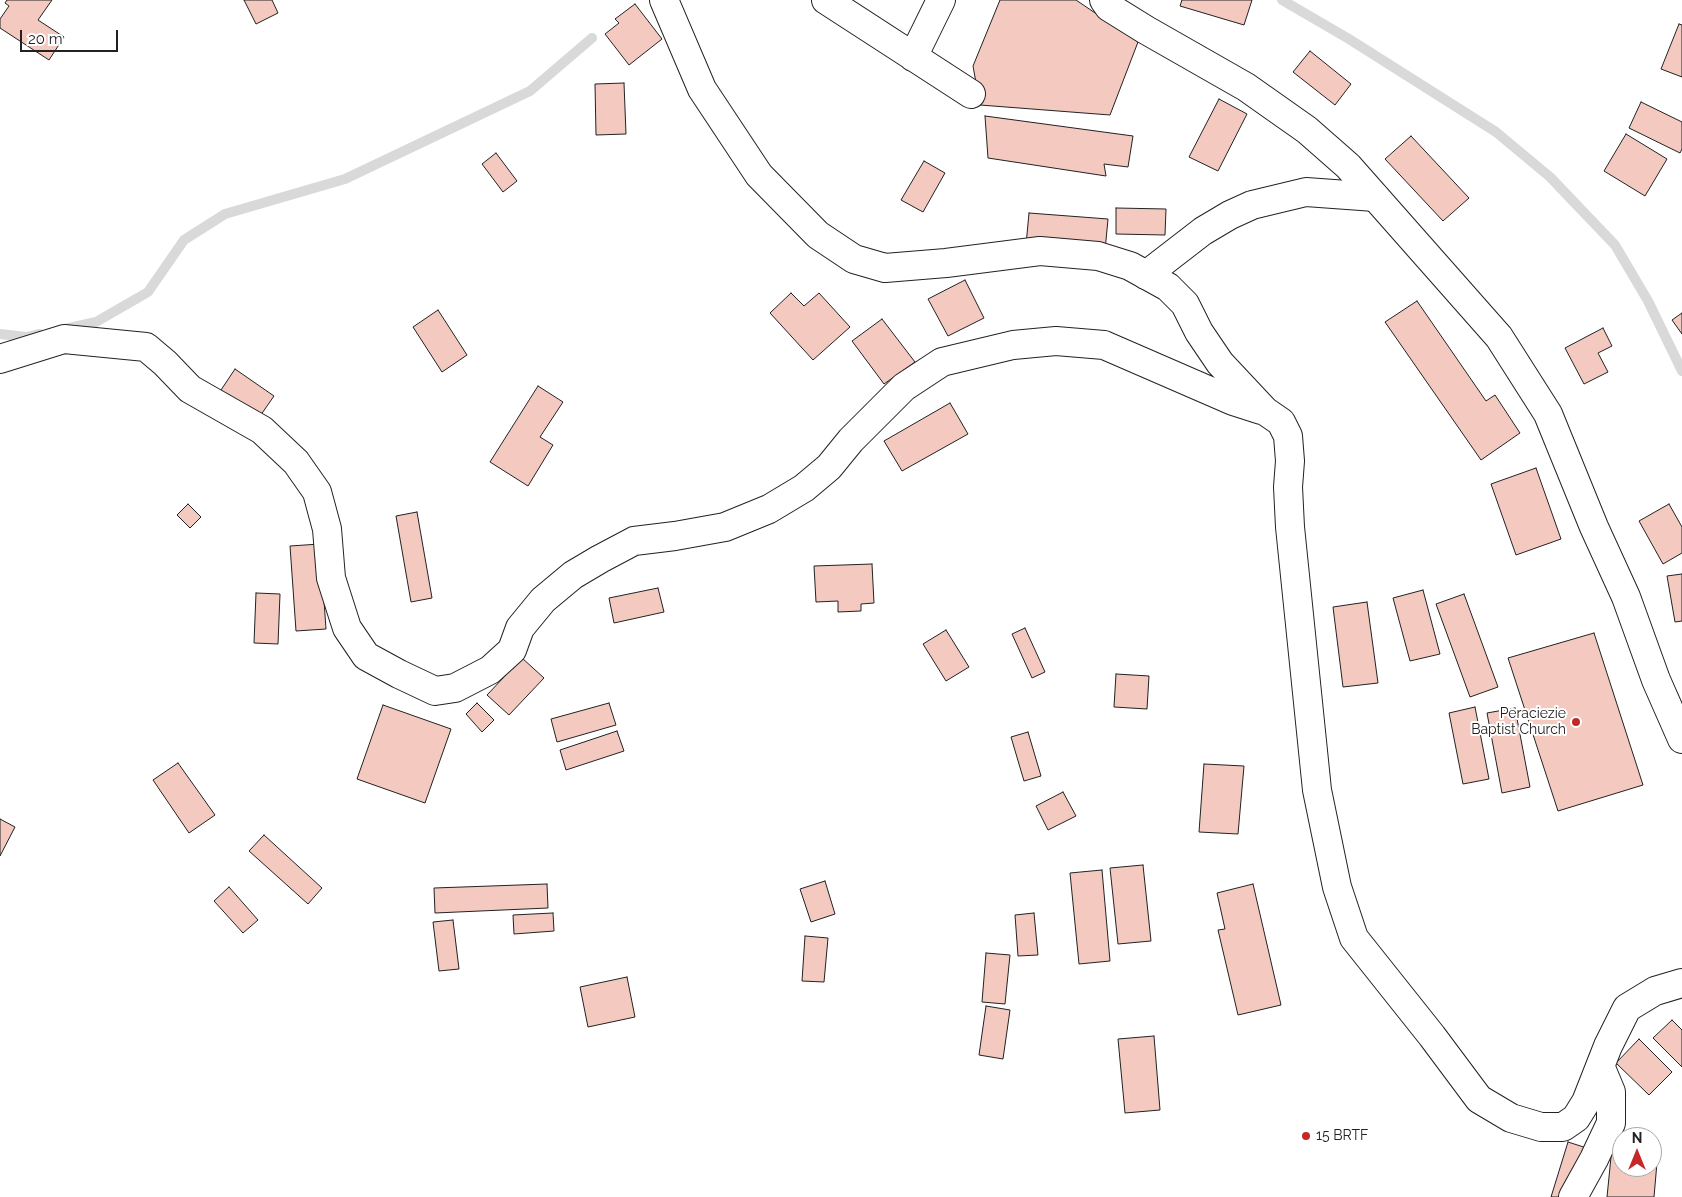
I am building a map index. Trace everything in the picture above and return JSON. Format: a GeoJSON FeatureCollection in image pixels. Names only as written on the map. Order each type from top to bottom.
{"type":"FeatureCollection","features":[{"type":"Feature","properties":{"kind":"main road"},"geometry":{"type":"LineString","coordinates":[[664,0],[702,89],[759,175],[818,235],[854,259],[885,268],[946,263],[1040,250],[1098,256],[1130,266],[1168,287],[1185,304],[1199,332],[1220,363],[1265,411],[1281,422],[1288,436],[1290,527],[1317,790],[1336,887],[1354,938],[1432,1036],[1479,1099],[1511,1118],[1541,1127],[1562,1127],[1576,1118],[1586,1102],[1601,1068],[1608,1046],[1627,1008],[1654,991],[1682,983]]}},
{"type":"Feature","properties":{"kind":"main road"},"geometry":{"type":"LineString","coordinates":[[826,0],[970,94]]}},
{"type":"Feature","properties":{"kind":"main road"},"geometry":{"type":"LineString","coordinates":[[913,57],[941,0]]}},
{"type":"Feature","properties":{"kind":"main road"},"geometry":{"type":"LineString","coordinates":[[1104,0],[1109,7],[1146,30],[1246,87],[1307,130],[1348,166],[1499,338],[1548,414],[1594,527],[1626,597],[1656,680],[1682,739]]}},
{"type":"Feature","properties":{"kind":"main road"},"geometry":{"type":"LineString","coordinates":[[1146,275],[1203,231],[1252,205],[1306,192],[1375,197]]}},
{"type":"Feature","properties":{"kind":"main road"},"geometry":{"type":"LineString","coordinates":[[0,359],[64,339],[146,347],[165,363],[190,389],[262,430],[296,462],[317,492],[327,529],[330,578],[347,628],[366,656],[435,691],[455,688],[490,670],[512,650],[520,628],[543,600],[573,574],[634,540],[676,536],[725,527],[769,509],[804,488],[829,466],[851,440],[904,387],[942,362],[1013,345],[1056,341],[1104,345],[1233,401],[1265,411]]}},
{"type":"Feature","properties":{"kind":"main road"},"geometry":{"type":"LineString","coordinates":[[1573,1197],[1611,1123],[1612,1092],[1601,1068]]}},
{"type":"Feature","properties":{"kind":"building"},"geometry":{"type":"Polygon","coordinates":[[[7,0],[52,0],[38,20],[64,37],[49,60],[0,28],[0,19],[9,6],[5,3],[7,0]]]}},
{"type":"Feature","properties":{"kind":"building"},"geometry":{"type":"Polygon","coordinates":[[[244,0],[272,0],[278,13],[256,24],[244,0]]]}},
{"type":"Feature","properties":{"kind":"building"},"geometry":{"type":"Polygon","coordinates":[[[1000,0],[1076,0],[1138,42],[1110,115],[980,105],[973,66],[1000,0]]]}},
{"type":"Feature","properties":{"kind":"building"},"geometry":{"type":"Polygon","coordinates":[[[1182,0],[1252,0],[1244,25],[1180,6],[1182,0]]]}},
{"type":"Feature","properties":{"kind":"building"},"geometry":{"type":"Polygon","coordinates":[[[635,4],[662,39],[629,65],[605,34],[619,23],[615,19],[635,4]]]}},
{"type":"Feature","properties":{"kind":"building"},"geometry":{"type":"Polygon","coordinates":[[[1679,24],[1682,25],[1682,77],[1661,69],[1679,24]]]}},
{"type":"Feature","properties":{"kind":"building"},"geometry":{"type":"Polygon","coordinates":[[[1310,51],[1351,84],[1335,105],[1293,72],[1310,51]]]}},
{"type":"Feature","properties":{"kind":"building"},"geometry":{"type":"Polygon","coordinates":[[[624,83],[626,134],[596,135],[595,84],[624,83]]]}},
{"type":"Feature","properties":{"kind":"building"},"geometry":{"type":"Polygon","coordinates":[[[1219,99],[1247,114],[1218,171],[1189,157],[1219,99]]]}},
{"type":"Feature","properties":{"kind":"building"},"geometry":{"type":"Polygon","coordinates":[[[1641,102],[1682,122],[1682,149],[1680,153],[1629,128],[1641,102]]]}},
{"type":"Feature","properties":{"kind":"building"},"geometry":{"type":"Polygon","coordinates":[[[985,116],[1133,136],[1128,167],[1104,164],[1106,176],[988,158],[985,116]]]}},
{"type":"Feature","properties":{"kind":"building"},"geometry":{"type":"Polygon","coordinates":[[[1626,134],[1667,159],[1645,196],[1604,171],[1626,134]]]}},
{"type":"Feature","properties":{"kind":"building"},"geometry":{"type":"Polygon","coordinates":[[[1411,136],[1469,198],[1443,221],[1385,159],[1411,136]]]}},
{"type":"Feature","properties":{"kind":"building"},"geometry":{"type":"Polygon","coordinates":[[[496,153],[517,181],[503,192],[482,164],[496,153]]]}},
{"type":"Feature","properties":{"kind":"building"},"geometry":{"type":"Polygon","coordinates":[[[924,161],[945,173],[923,212],[901,200],[924,161]]]}},
{"type":"Feature","properties":{"kind":"building"},"geometry":{"type":"Polygon","coordinates":[[[1116,208],[1166,209],[1165,235],[1116,234],[1116,208]]]}},
{"type":"Feature","properties":{"kind":"building"},"geometry":{"type":"Polygon","coordinates":[[[1029,213],[1108,219],[1105,251],[1026,245],[1029,213]]]}},
{"type":"Feature","properties":{"kind":"building"},"geometry":{"type":"Polygon","coordinates":[[[965,280],[984,318],[948,336],[928,299],[965,280]]]}},
{"type":"Feature","properties":{"kind":"building"},"geometry":{"type":"Polygon","coordinates":[[[791,293],[804,306],[819,293],[850,327],[813,360],[770,313],[791,293]]]}},
{"type":"Feature","properties":{"kind":"building"},"geometry":{"type":"Polygon","coordinates":[[[1417,301],[1486,401],[1495,395],[1520,433],[1481,460],[1385,322],[1417,301]]]}},
{"type":"Feature","properties":{"kind":"building"},"geometry":{"type":"Polygon","coordinates":[[[438,310],[467,355],[442,372],[413,327],[438,310]]]}},
{"type":"Feature","properties":{"kind":"building"},"geometry":{"type":"Polygon","coordinates":[[[1682,313],[1682,334],[1672,320],[1682,313]]]}},
{"type":"Feature","properties":{"kind":"building"},"geometry":{"type":"Polygon","coordinates":[[[882,319],[915,362],[884,384],[852,341],[882,319]]]}},
{"type":"Feature","properties":{"kind":"building"},"geometry":{"type":"Polygon","coordinates":[[[1603,328],[1612,346],[1598,353],[1608,372],[1584,384],[1565,348],[1603,328]]]}},
{"type":"Feature","properties":{"kind":"building"},"geometry":{"type":"Polygon","coordinates":[[[235,369],[274,396],[258,419],[219,393],[235,369]]]}},
{"type":"Feature","properties":{"kind":"building"},"geometry":{"type":"Polygon","coordinates":[[[538,386],[563,402],[540,437],[553,445],[528,486],[490,462],[538,386]]]}},
{"type":"Feature","properties":{"kind":"building"},"geometry":{"type":"Polygon","coordinates":[[[950,403],[968,434],[902,471],[884,441],[950,403]]]}},
{"type":"Feature","properties":{"kind":"building"},"geometry":{"type":"Polygon","coordinates":[[[1536,468],[1561,539],[1516,555],[1491,484],[1536,468]]]}},
{"type":"Feature","properties":{"kind":"building"},"geometry":{"type":"Polygon","coordinates":[[[188,504],[201,517],[190,528],[177,515],[188,504]]]}},
{"type":"Feature","properties":{"kind":"building"},"geometry":{"type":"Polygon","coordinates":[[[1669,504],[1682,527],[1682,553],[1663,564],[1639,521],[1669,504]]]}},
{"type":"Feature","properties":{"kind":"building"},"geometry":{"type":"Polygon","coordinates":[[[417,512],[432,598],[411,602],[396,516],[417,512]]]}},
{"type":"Feature","properties":{"kind":"building"},"geometry":{"type":"Polygon","coordinates":[[[320,544],[326,629],[296,631],[290,546],[320,544]]]}},
{"type":"Feature","properties":{"kind":"building"},"geometry":{"type":"Polygon","coordinates":[[[872,564],[874,603],[861,604],[861,611],[838,612],[838,601],[816,602],[814,566],[872,564]]]}},
{"type":"Feature","properties":{"kind":"building"},"geometry":{"type":"Polygon","coordinates":[[[1682,574],[1682,621],[1675,622],[1667,576],[1682,574]]]}},
{"type":"Feature","properties":{"kind":"building"},"geometry":{"type":"Polygon","coordinates":[[[658,588],[664,612],[614,623],[609,598],[658,588]]]}},
{"type":"Feature","properties":{"kind":"building"},"geometry":{"type":"Polygon","coordinates":[[[1423,590],[1440,654],[1410,661],[1393,598],[1423,590]]]}},
{"type":"Feature","properties":{"kind":"building"},"geometry":{"type":"Polygon","coordinates":[[[256,593],[280,594],[278,644],[254,643],[256,593]]]}},
{"type":"Feature","properties":{"kind":"building"},"geometry":{"type":"Polygon","coordinates":[[[1464,594],[1498,687],[1470,697],[1436,604],[1464,594]]]}},
{"type":"Feature","properties":{"kind":"building"},"geometry":{"type":"Polygon","coordinates":[[[1367,602],[1378,683],[1343,687],[1333,607],[1367,602]]]}},
{"type":"Feature","properties":{"kind":"building"},"geometry":{"type":"Polygon","coordinates":[[[1025,628],[1045,672],[1032,678],[1012,634],[1025,628]]]}},
{"type":"Feature","properties":{"kind":"building"},"geometry":{"type":"Polygon","coordinates":[[[946,630],[969,667],[946,681],[923,644],[946,630]]]}},
{"type":"Feature","properties":{"kind":"building","name":"Peraciezie Baptist Church"},"geometry":{"type":"Polygon","coordinates":[[[1594,633],[1643,785],[1558,811],[1508,658],[1594,633]]]}},
{"type":"Feature","properties":{"kind":"building"},"geometry":{"type":"Polygon","coordinates":[[[522,658],[544,678],[509,715],[487,695],[522,658]]]}},
{"type":"Feature","properties":{"kind":"building"},"geometry":{"type":"Polygon","coordinates":[[[1116,674],[1149,676],[1147,709],[1114,707],[1116,674]]]}},
{"type":"Feature","properties":{"kind":"building"},"geometry":{"type":"Polygon","coordinates":[[[477,703],[494,720],[482,732],[466,714],[477,703]]]}},
{"type":"Feature","properties":{"kind":"building"},"geometry":{"type":"Polygon","coordinates":[[[609,703],[616,725],[557,742],[551,719],[609,703]]]}},
{"type":"Feature","properties":{"kind":"building"},"geometry":{"type":"Polygon","coordinates":[[[383,705],[451,729],[425,803],[357,779],[383,705]]]}},
{"type":"Feature","properties":{"kind":"building"},"geometry":{"type":"Polygon","coordinates":[[[1475,707],[1489,779],[1463,784],[1449,713],[1475,707]]]}},
{"type":"Feature","properties":{"kind":"building"},"geometry":{"type":"Polygon","coordinates":[[[1515,708],[1530,787],[1502,793],[1487,713],[1515,708]]]}},
{"type":"Feature","properties":{"kind":"building"},"geometry":{"type":"Polygon","coordinates":[[[617,731],[624,751],[566,770],[560,750],[617,731]]]}},
{"type":"Feature","properties":{"kind":"building"},"geometry":{"type":"Polygon","coordinates":[[[1028,732],[1041,776],[1024,781],[1011,737],[1028,732]]]}},
{"type":"Feature","properties":{"kind":"building"},"geometry":{"type":"Polygon","coordinates":[[[178,763],[215,815],[189,833],[153,780],[178,763]]]}},
{"type":"Feature","properties":{"kind":"building"},"geometry":{"type":"Polygon","coordinates":[[[1204,764],[1244,766],[1238,834],[1199,832],[1204,764]]]}},
{"type":"Feature","properties":{"kind":"building"},"geometry":{"type":"Polygon","coordinates":[[[1063,792],[1076,816],[1048,830],[1036,806],[1063,792]]]}},
{"type":"Feature","properties":{"kind":"building"},"geometry":{"type":"Polygon","coordinates":[[[0,819],[15,827],[0,856],[0,819]]]}},
{"type":"Feature","properties":{"kind":"building"},"geometry":{"type":"Polygon","coordinates":[[[264,835],[322,888],[308,904],[249,851],[264,835]]]}},
{"type":"Feature","properties":{"kind":"building"},"geometry":{"type":"Polygon","coordinates":[[[1143,865],[1151,941],[1118,944],[1110,868],[1143,865]]]}},
{"type":"Feature","properties":{"kind":"building"},"geometry":{"type":"Polygon","coordinates":[[[1102,870],[1110,961],[1079,964],[1070,873],[1102,870]]]}},
{"type":"Feature","properties":{"kind":"building"},"geometry":{"type":"Polygon","coordinates":[[[825,881],[835,914],[811,922],[800,889],[825,881]]]}},
{"type":"Feature","properties":{"kind":"building"},"geometry":{"type":"Polygon","coordinates":[[[547,884],[548,908],[435,913],[434,888],[547,884]]]}},
{"type":"Feature","properties":{"kind":"building"},"geometry":{"type":"Polygon","coordinates":[[[1253,884],[1281,1005],[1238,1015],[1218,930],[1225,929],[1217,893],[1253,884]]]}},
{"type":"Feature","properties":{"kind":"building"},"geometry":{"type":"Polygon","coordinates":[[[229,887],[258,920],[243,933],[214,901],[229,887]]]}},
{"type":"Feature","properties":{"kind":"building"},"geometry":{"type":"Polygon","coordinates":[[[553,913],[554,931],[514,934],[513,915],[553,913]]]}},
{"type":"Feature","properties":{"kind":"building"},"geometry":{"type":"Polygon","coordinates":[[[1034,913],[1038,955],[1018,956],[1015,915],[1034,913]]]}},
{"type":"Feature","properties":{"kind":"building"},"geometry":{"type":"Polygon","coordinates":[[[453,920],[459,969],[439,971],[433,922],[453,920]]]}},
{"type":"Feature","properties":{"kind":"building"},"geometry":{"type":"Polygon","coordinates":[[[805,936],[828,938],[824,982],[802,981],[805,936]]]}},
{"type":"Feature","properties":{"kind":"building"},"geometry":{"type":"Polygon","coordinates":[[[986,953],[1010,955],[1005,1004],[982,1002],[986,953]]]}},
{"type":"Feature","properties":{"kind":"building"},"geometry":{"type":"Polygon","coordinates":[[[627,977],[635,1017],[588,1027],[580,987],[627,977]]]}},
{"type":"Feature","properties":{"kind":"building"},"geometry":{"type":"Polygon","coordinates":[[[986,1006],[1010,1010],[1003,1059],[979,1055],[986,1006]]]}},
{"type":"Feature","properties":{"kind":"building"},"geometry":{"type":"Polygon","coordinates":[[[1672,1020],[1682,1030],[1682,1067],[1653,1038],[1672,1020]]]}},
{"type":"Feature","properties":{"kind":"building"},"geometry":{"type":"Polygon","coordinates":[[[1154,1036],[1160,1110],[1125,1113],[1118,1039],[1154,1036]]]}},
{"type":"Feature","properties":{"kind":"building"},"geometry":{"type":"Polygon","coordinates":[[[1639,1039],[1672,1072],[1649,1095],[1616,1063],[1639,1039]]]}},
{"type":"Feature","properties":{"kind":"building"},"geometry":{"type":"Polygon","coordinates":[[[1568,1142],[1593,1150],[1577,1197],[1551,1197],[1568,1142]]]}},
{"type":"Feature","properties":{"kind":"building"},"geometry":{"type":"Polygon","coordinates":[[[1612,1147],[1612,1177],[1656,1177],[1654,1197],[1607,1197],[1612,1147]]]}},
{"type":"Feature","properties":{"kind":"waterway"},"geometry":{"type":"LineString","coordinates":[[1282,0],[1349,39],[1496,132],[1550,177],[1615,245],[1648,301],[1682,371]]}},
{"type":"Feature","properties":{"kind":"waterway"},"geometry":{"type":"LineString","coordinates":[[65,329],[96,322],[148,292],[184,240],[225,214],[345,179],[530,91],[592,38]]}},
{"type":"Feature","properties":{"kind":"waterway"},"geometry":{"type":"LineString","coordinates":[[0,334],[26,337],[39,334]]}},
{"type":"Feature","properties":{"kind":"place","name":"Peraciezie Baptist Church"},"geometry":{"type":"Point","coordinates":[1576,722]}},
{"type":"Feature","properties":{"kind":"place","name":"15 BRTF"},"geometry":{"type":"Point","coordinates":[1306,1136]}}]}
